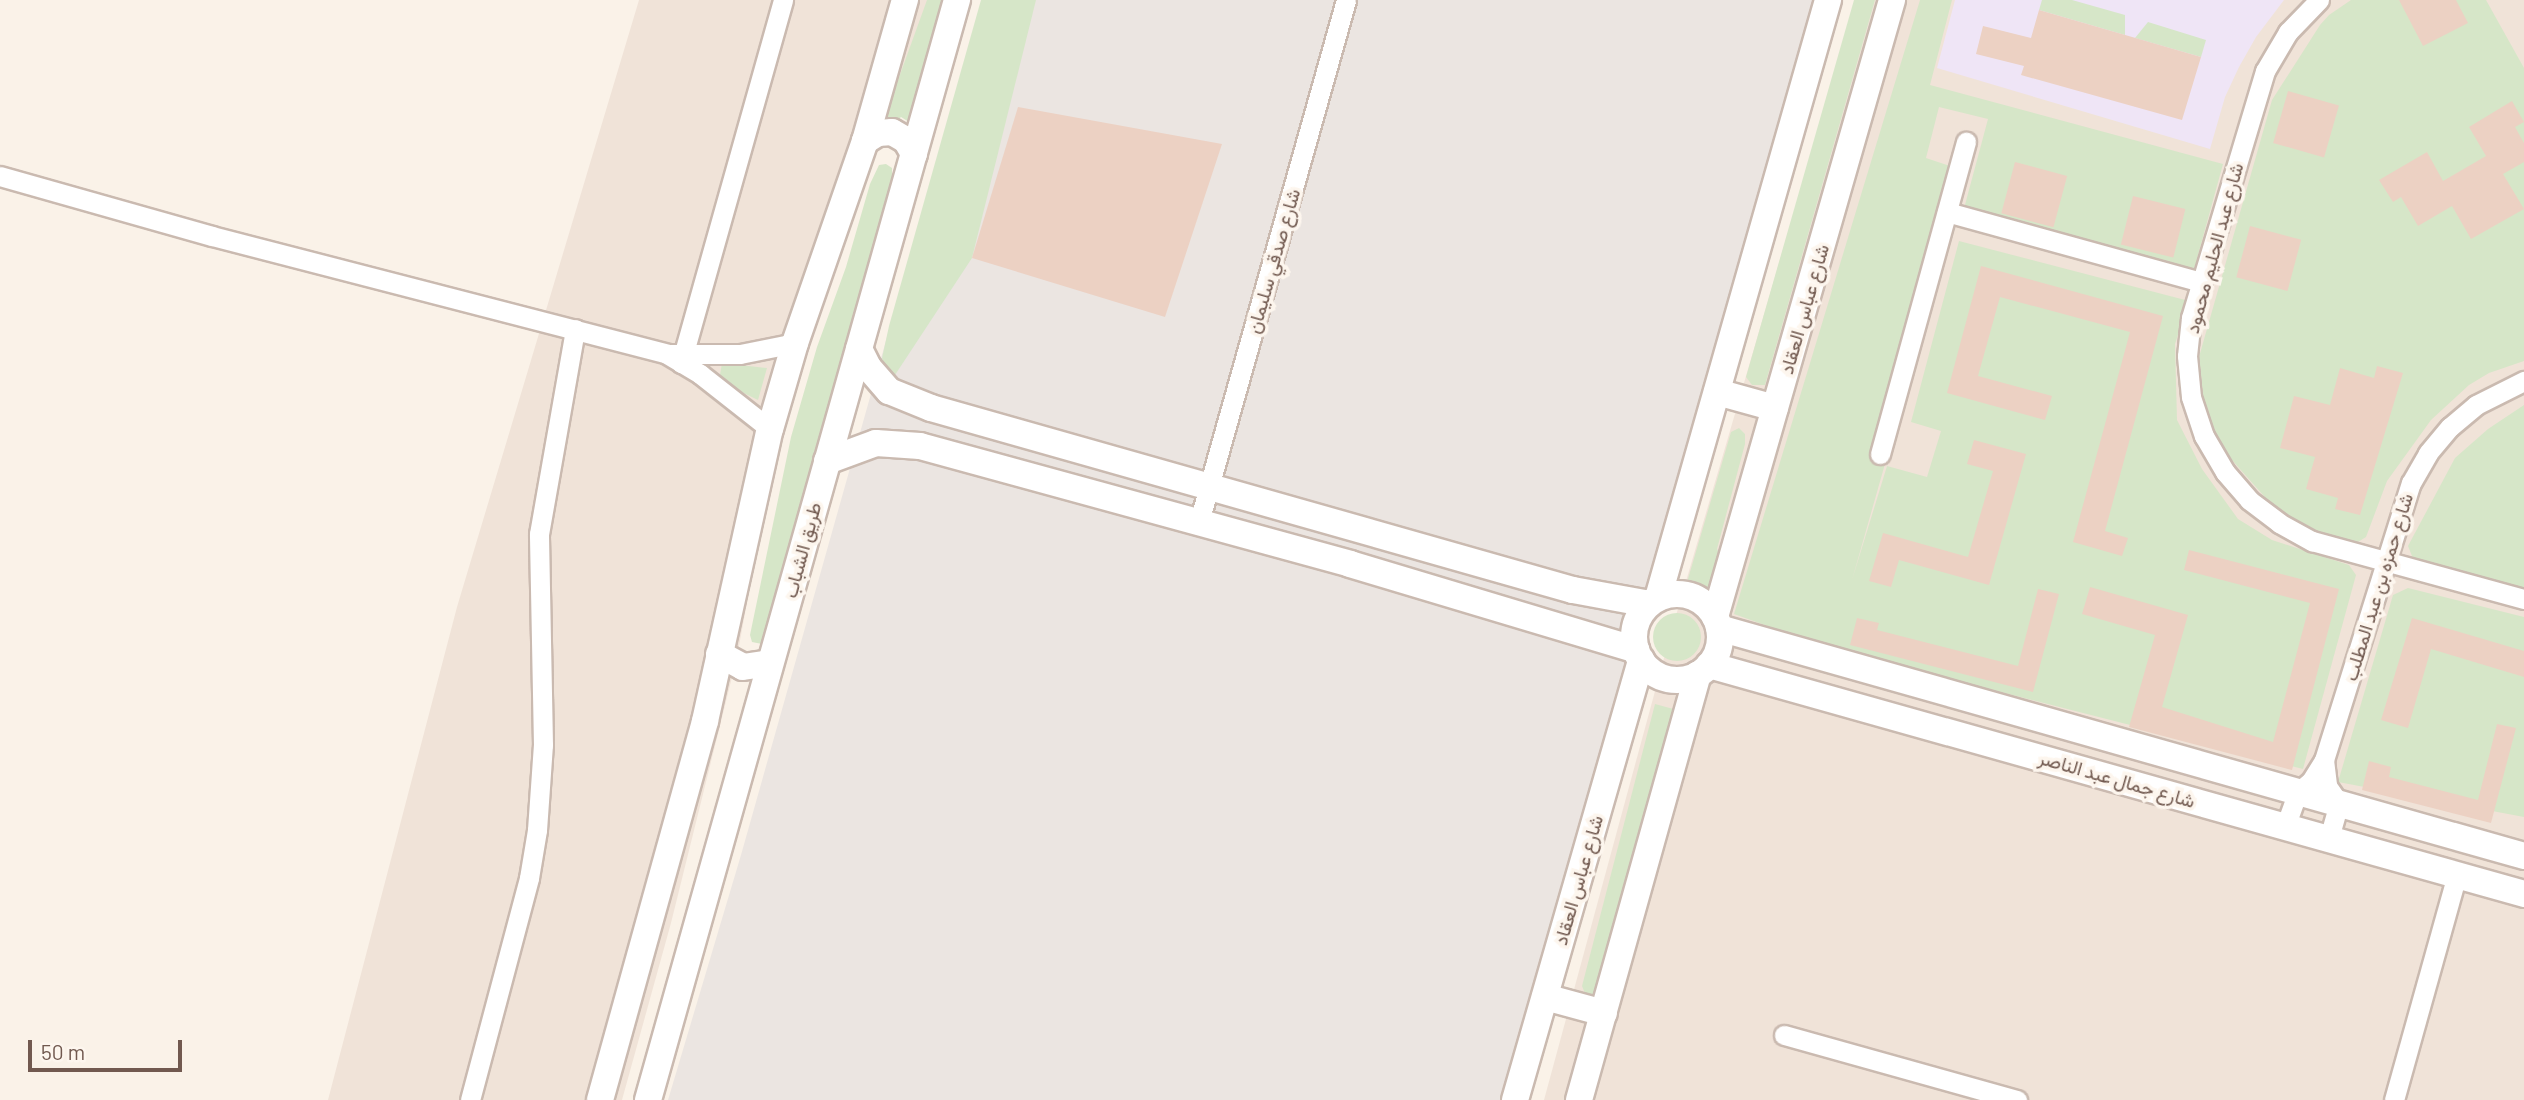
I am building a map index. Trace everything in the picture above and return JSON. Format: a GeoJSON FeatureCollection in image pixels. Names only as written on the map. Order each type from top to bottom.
{"type":"FeatureCollection","features":[{"type":"Feature","properties":{"kind":"main road"},"geometry":{"type":"LineString","coordinates":[[600,1100],[705,721],[770,429],[795,343],[865,141],[905,0]]}},
{"type":"Feature","properties":{"kind":"main road","name":"طريق الشباب"},"geometry":{"type":"LineString","coordinates":[[648,1100],[957,0]]}},
{"type":"Feature","properties":{"kind":"main road"},"geometry":{"type":"LineString","coordinates":[[1654,601],[1717,392],[1828,0]]}},
{"type":"Feature","properties":{"kind":"main road","name":"شارع عباس العقاد"},"geometry":{"type":"LineString","coordinates":[[1717,623],[1775,408],[1892,0]]}},
{"type":"Feature","properties":{"kind":"main road"},"geometry":{"type":"LineString","coordinates":[[865,141],[878,133],[892,132],[906,140],[914,154]]}},
{"type":"Feature","properties":{"kind":"main road"},"geometry":{"type":"LineString","coordinates":[[859,349],[868,367],[889,391],[931,408],[1573,590],[1654,601]]}},
{"type":"Feature","properties":{"kind":"main road"},"geometry":{"type":"LineString","coordinates":[[1717,392],[1775,408]]}},
{"type":"Feature","properties":{"kind":"main road"},"geometry":{"type":"LineString","coordinates":[[920,446],[918,428],[923,415],[931,408]]}},
{"type":"Feature","properties":{"kind":"main road"},"geometry":{"type":"LineString","coordinates":[[827,461],[877,443],[920,446],[1350,564],[1638,655]]}},
{"type":"Feature","properties":{"kind":"main road"},"geometry":{"type":"LineString","coordinates":[[1350,564],[1362,529]]}},
{"type":"Feature","properties":{"kind":"main road"},"geometry":{"type":"LineString","coordinates":[[1579,1100],[1704,669],[1718,648],[1717,623],[1697,599],[1671,594],[1654,601],[1638,617],[1634,633],[1638,655],[1652,672],[1667,679],[1683,679],[1704,669]]}},
{"type":"Feature","properties":{"kind":"main road","name":"شارع جمال عبد الناصر"},"geometry":{"type":"LineString","coordinates":[[1717,623],[2524,856]]}},
{"type":"Feature","properties":{"kind":"main road"},"geometry":{"type":"LineString","coordinates":[[719,654],[743,667],[770,663]]}},
{"type":"Feature","properties":{"kind":"main road","name":"شارع عباس العقاد"},"geometry":{"type":"LineString","coordinates":[[1515,1100],[1638,655]]}},
{"type":"Feature","properties":{"kind":"main road","name":"شارع جمال عبد الناصر"},"geometry":{"type":"LineString","coordinates":[[1704,669],[2524,894]]}},
{"type":"Feature","properties":{"kind":"main road"},"geometry":{"type":"LineString","coordinates":[[1545,997],[1604,1013]]}},
{"type":"Feature","properties":{"kind":"street"},"geometry":{"type":"LineString","coordinates":[[677,357],[783,0]]}},
{"type":"Feature","properties":{"kind":"street","name":"شارع صدقي سليمان"},"geometry":{"type":"LineString","coordinates":[[1199,522],[1346,0]]}},
{"type":"Feature","properties":{"kind":"street","name":"شارع عبد الحليم محمود"},"geometry":{"type":"LineString","coordinates":[[2319,0],[2288,32],[2265,71],[2191,318],[2187,356],[2191,397],[2204,436],[2225,472],[2249,500],[2279,523],[2312,541],[2524,599]]}},
{"type":"Feature","properties":{"kind":"street"},"geometry":{"type":"LineString","coordinates":[[1880,454],[1966,142]]}},
{"type":"Feature","properties":{"kind":"street"},"geometry":{"type":"LineString","coordinates":[[0,176],[382,281],[677,357],[740,354],[795,343]]}},
{"type":"Feature","properties":{"kind":"street"},"geometry":{"type":"LineString","coordinates":[[1947,212],[2202,282]]}},
{"type":"Feature","properties":{"kind":"street"},"geometry":{"type":"LineString","coordinates":[[470,1100],[528,878],[537,830],[543,745],[539,534],[575,329]]}},
{"type":"Feature","properties":{"kind":"street"},"geometry":{"type":"LineString","coordinates":[[677,357],[770,429]]}},
{"type":"Feature","properties":{"kind":"street","name":"شارع حمزه بن عبد المطلب"},"geometry":{"type":"LineString","coordinates":[[2285,827],[2298,792],[2311,781],[2324,760],[2411,483],[2428,453],[2450,427],[2476,405],[2524,381]]}},
{"type":"Feature","properties":{"kind":"street"},"geometry":{"type":"LineString","coordinates":[[2324,760],[2327,786],[2339,803],[2329,839]]}},
{"type":"Feature","properties":{"kind":"street"},"geometry":{"type":"LineString","coordinates":[[2394,1100],[2457,875]]}},
{"type":"Feature","properties":{"kind":"street"},"geometry":{"type":"LineString","coordinates":[[1784,1035],[1985,1096],[2017,1100]]}},
{"type":"Feature","properties":{"kind":"shaded area"},"geometry":{"type":"Polygon","coordinates":[[[639,0],[928,0],[858,189],[784,428],[768,487],[737,657],[671,923],[622,1100],[328,1100],[457,607],[639,0]]]}},
{"type":"Feature","properties":{"kind":"shaded area"},"geometry":{"type":"Polygon","coordinates":[[[982,0],[1818,0],[1505,1100],[668,1100],[741,855],[982,0]]]}},
{"type":"Feature","properties":{"kind":"shaded area"},"geometry":{"type":"Polygon","coordinates":[[[1856,0],[2524,0],[2524,1100],[1544,1100],[1670,636],[1856,0]]]}},
{"type":"Feature","properties":{"kind":"shaded area"},"geometry":{"type":"Polygon","coordinates":[[[1955,0],[2284,0],[2256,37],[2239,67],[2225,97],[2210,149],[1937,68],[1955,0]]]}},
{"type":"Feature","properties":{"kind":"green space"},"geometry":{"type":"Polygon","coordinates":[[[927,0],[948,0],[914,125],[901,117],[877,138],[927,0]]]}},
{"type":"Feature","properties":{"kind":"green space"},"geometry":{"type":"Polygon","coordinates":[[[981,0],[1036,0],[972,258],[893,378],[887,375],[882,358],[889,326],[981,0]]]}},
{"type":"Feature","properties":{"kind":"green space"},"geometry":{"type":"Polygon","coordinates":[[[1854,0],[1875,0],[1765,385],[1752,385],[1746,377],[1854,0]]]}},
{"type":"Feature","properties":{"kind":"green space"},"geometry":{"type":"Polygon","coordinates":[[[1920,0],[1952,0],[1930,85],[2223,164],[2192,277],[1962,216],[1988,119],[1939,107],[1926,158],[1968,172],[1852,580],[1887,466],[1927,477],[1941,431],[1911,422],[1959,241],[2189,301],[2175,344],[2177,420],[2202,469],[2238,519],[2272,540],[2349,565],[2356,575],[2303,769],[1832,649],[1734,614],[1920,0]]]}},
{"type":"Feature","properties":{"kind":"green space"},"geometry":{"type":"Polygon","coordinates":[[[2042,0],[2072,0],[2125,15],[2125,35],[2039,10],[2042,0]]]}},
{"type":"Feature","properties":{"kind":"green space"},"geometry":{"type":"Polygon","coordinates":[[[2351,0],[2486,0],[2524,68],[2524,361],[2489,373],[2469,385],[2431,420],[2387,481],[2366,537],[2358,542],[2322,533],[2287,516],[2271,504],[2231,459],[2211,425],[2204,404],[2199,357],[2272,100],[2320,25],[2329,15],[2351,0]]]}},
{"type":"Feature","properties":{"kind":"green space"},"geometry":{"type":"Polygon","coordinates":[[[2148,22],[2206,40],[2201,57],[2135,38],[2148,22]]]}},
{"type":"Feature","properties":{"kind":"green space"},"geometry":{"type":"Polygon","coordinates":[[[886,164],[892,168],[892,177],[767,637],[762,644],[752,642],[750,635],[791,437],[870,184],[879,165],[886,164]]]}},
{"type":"Feature","properties":{"kind":"green space"},"geometry":{"type":"Polygon","coordinates":[[[722,363],[767,368],[758,400],[719,381],[722,363]]]}},
{"type":"Feature","properties":{"kind":"green space"},"geometry":{"type":"Polygon","coordinates":[[[2524,405],[2524,590],[2414,561],[2408,546],[2455,458],[2488,429],[2524,405]]]}},
{"type":"Feature","properties":{"kind":"green space"},"geometry":{"type":"Polygon","coordinates":[[[1739,428],[1745,434],[1745,444],[1717,549],[1720,555],[1713,595],[1694,588],[1685,589],[1731,432],[1739,428]]]}},
{"type":"Feature","properties":{"kind":"green space"},"geometry":{"type":"Polygon","coordinates":[[[2408,588],[2524,617],[2524,817],[2338,782],[2393,595],[2408,588]]]}},
{"type":"Feature","properties":{"kind":"green space"},"geometry":{"type":"Polygon","coordinates":[[[1677,613],[1694,620],[1701,637],[1694,654],[1677,661],[1660,654],[1653,637],[1660,620],[1677,613]]]}},
{"type":"Feature","properties":{"kind":"green space"},"geometry":{"type":"Polygon","coordinates":[[[1655,704],[1677,710],[1598,994],[1586,996],[1582,986],[1655,704]]]}},
{"type":"Feature","properties":{"kind":"building"},"geometry":{"type":"Polygon","coordinates":[[[2399,0],[2456,0],[2468,23],[2423,46],[2399,0]]]}},
{"type":"Feature","properties":{"kind":"building"},"geometry":{"type":"Polygon","coordinates":[[[2039,10],[2201,57],[2182,120],[2021,75],[2024,66],[1976,54],[1983,26],[2031,38],[2039,10]]]}},
{"type":"Feature","properties":{"kind":"building"},"geometry":{"type":"Polygon","coordinates":[[[2288,91],[2339,106],[2324,158],[2273,143],[2288,91]]]}},
{"type":"Feature","properties":{"kind":"building"},"geometry":{"type":"Polygon","coordinates":[[[2512,101],[2524,122],[2515,127],[2524,143],[2524,162],[2503,174],[2524,209],[2471,239],[2452,206],[2418,226],[2401,197],[2393,202],[2379,180],[2427,152],[2443,181],[2486,156],[2469,127],[2512,101]]]}},
{"type":"Feature","properties":{"kind":"building"},"geometry":{"type":"Polygon","coordinates":[[[1018,107],[1222,144],[1165,317],[972,258],[1018,107]]]}},
{"type":"Feature","properties":{"kind":"building"},"geometry":{"type":"Polygon","coordinates":[[[2015,162],[2067,176],[2053,227],[2001,213],[2015,162]]]}},
{"type":"Feature","properties":{"kind":"building"},"geometry":{"type":"Polygon","coordinates":[[[2133,196],[2185,209],[2173,258],[2121,245],[2133,196]]]}},
{"type":"Feature","properties":{"kind":"building"},"geometry":{"type":"Polygon","coordinates":[[[2250,226],[2301,240],[2287,291],[2236,277],[2250,226]]]}},
{"type":"Feature","properties":{"kind":"building"},"geometry":{"type":"Polygon","coordinates":[[[1981,266],[2163,316],[2105,531],[2128,538],[2122,556],[2073,542],[2130,332],[2000,297],[1978,376],[2052,396],[2045,420],[1947,393],[1981,266]]]}},
{"type":"Feature","properties":{"kind":"building"},"geometry":{"type":"Polygon","coordinates":[[[2377,366],[2403,373],[2360,515],[2335,509],[2338,498],[2306,489],[2315,457],[2280,448],[2294,396],[2330,405],[2340,368],[2374,378],[2377,366]]]}},
{"type":"Feature","properties":{"kind":"building"},"geometry":{"type":"Polygon","coordinates":[[[1974,440],[2026,454],[1989,585],[1899,560],[1891,587],[1869,581],[1883,533],[1968,557],[1993,471],[1967,464],[1974,440]]]}},
{"type":"Feature","properties":{"kind":"building"},"geometry":{"type":"Polygon","coordinates":[[[2189,550],[2339,589],[2292,770],[2129,727],[2155,635],[2082,614],[2090,587],[2188,615],[2162,707],[2273,742],[2310,603],[2184,570],[2189,550]]]}},
{"type":"Feature","properties":{"kind":"building"},"geometry":{"type":"Polygon","coordinates":[[[2038,589],[2059,594],[2033,692],[1850,645],[1857,618],[1879,623],[1877,630],[2018,666],[2038,589]]]}},
{"type":"Feature","properties":{"kind":"building"},"geometry":{"type":"Polygon","coordinates":[[[2412,618],[2524,651],[2524,677],[2431,649],[2408,728],[2381,720],[2412,618]]]}},
{"type":"Feature","properties":{"kind":"building"},"geometry":{"type":"Polygon","coordinates":[[[2497,724],[2516,728],[2491,823],[2362,790],[2369,761],[2391,767],[2389,777],[2478,800],[2497,724]]]}}]}
